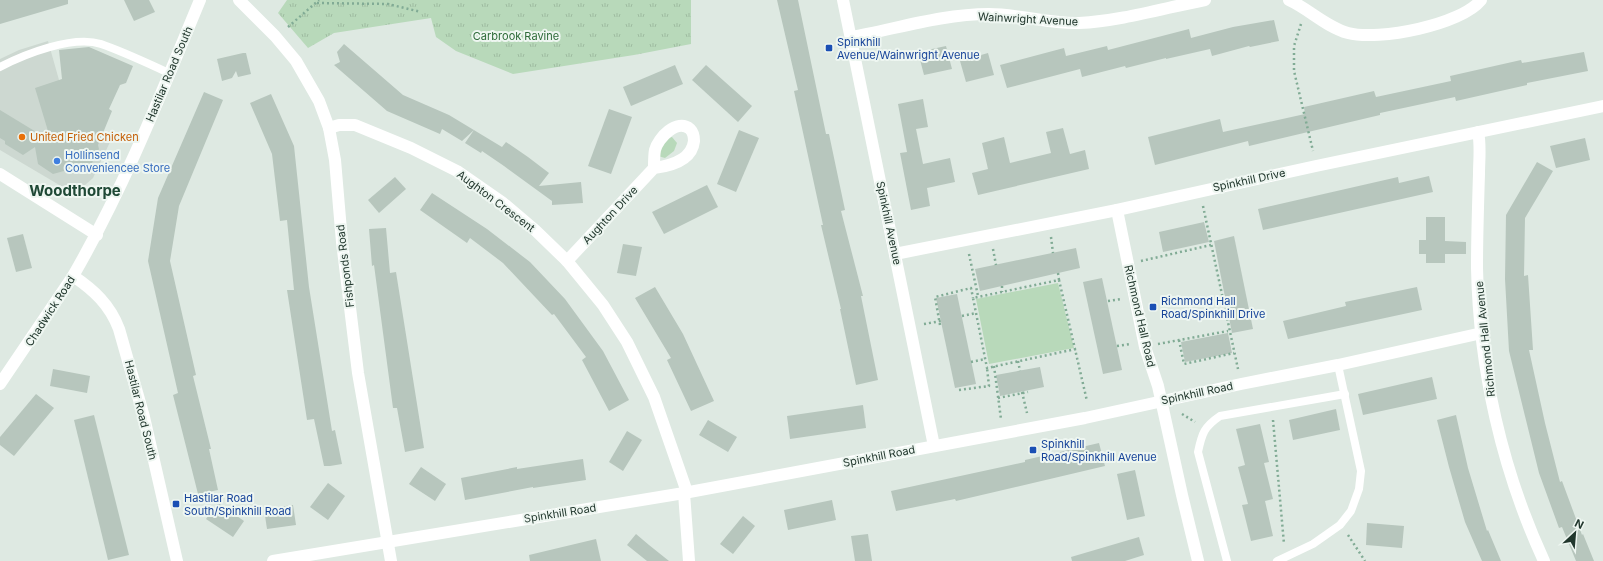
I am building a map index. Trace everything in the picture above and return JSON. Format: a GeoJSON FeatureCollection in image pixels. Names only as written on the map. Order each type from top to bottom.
{"type":"FeatureCollection","features":[{"type":"Feature","properties":{"kind":"street","name":"Hastilar Road South"},"geometry":{"type":"LineString","coordinates":[[97,235],[135,155],[200,0]]}},
{"type":"Feature","properties":{"kind":"street","name":"Fishponds Road"},"geometry":{"type":"LineString","coordinates":[[239,0],[275,36],[296,61],[319,101],[329,128],[335,160],[342,242],[358,373],[392,561]]}},
{"type":"Feature","properties":{"kind":"street","name":"Spinkhill Avenue"},"geometry":{"type":"LineString","coordinates":[[843,0],[934,446]]}},
{"type":"Feature","properties":{"kind":"street","name":"Wainwright Avenue"},"geometry":{"type":"LineString","coordinates":[[850,37],[950,18],[989,14],[1052,22],[1106,20],[1205,0]]}},
{"type":"Feature","properties":{"kind":"street"},"geometry":{"type":"LineString","coordinates":[[1289,0],[1315,16],[1348,33],[1383,36],[1424,27],[1458,17],[1478,5],[1482,0]]}},
{"type":"Feature","properties":{"kind":"street","name":"Spinkhill Drive"},"geometry":{"type":"LineString","coordinates":[[896,254],[1117,210],[1603,106]]}},
{"type":"Feature","properties":{"kind":"street","name":"Aughton Crescent"},"geometry":{"type":"LineString","coordinates":[[329,128],[339,125],[355,125],[412,148],[457,171],[519,216],[567,261],[603,305],[627,342],[654,397],[686,493],[689,561]]}},
{"type":"Feature","properties":{"kind":"street","name":"Richmond Hall Avenue"},"geometry":{"type":"LineString","coordinates":[[1478,132],[1477,269],[1482,333],[1491,398],[1506,461],[1525,519],[1544,561]]}},
{"type":"Feature","properties":{"kind":"street","name":"Aughton Drive"},"geometry":{"type":"LineString","coordinates":[[567,261],[654,168]]}},
{"type":"Feature","properties":{"kind":"street"},"geometry":{"type":"LineString","coordinates":[[0,174],[97,235]]}},
{"type":"Feature","properties":{"kind":"street","name":"Richmond Hall Road"},"geometry":{"type":"LineString","coordinates":[[1117,210],[1145,347],[1162,400],[1182,495],[1198,561]]}},
{"type":"Feature","properties":{"kind":"street","name":"Chadwick Road"},"geometry":{"type":"LineString","coordinates":[[0,384],[73,276],[97,235]]}},
{"type":"Feature","properties":{"kind":"street","name":"Hastilar Road South"},"geometry":{"type":"LineString","coordinates":[[73,276],[104,300],[115,318],[144,417],[177,561]]}},
{"type":"Feature","properties":{"kind":"street","name":"Spinkhill Road"},"geometry":{"type":"LineString","coordinates":[[273,561],[686,493],[1085,418],[1162,400],[1338,365],[1482,333]]}},
{"type":"Feature","properties":{"kind":"lane"},"geometry":{"type":"LineString","coordinates":[[0,67],[21,56],[48,48],[82,42],[100,44],[169,73]]}},
{"type":"Feature","properties":{"kind":"lane"},"geometry":{"type":"LineString","coordinates":[[1277,561],[1313,544],[1340,526],[1351,511],[1360,489],[1362,471],[1338,365]]}},
{"type":"Feature","properties":{"kind":"lane"},"geometry":{"type":"LineString","coordinates":[[1227,561],[1198,452],[1201,436],[1207,425],[1220,416],[1345,394]]}},
{"type":"Feature","properties":{"kind":"path"},"geometry":{"type":"LineString","coordinates":[[288,27],[318,1],[388,4],[421,12]]}},
{"type":"Feature","properties":{"kind":"path"},"geometry":{"type":"LineString","coordinates":[[1302,20],[1294,46],[1294,71],[1313,152]]}},
{"type":"Feature","properties":{"kind":"path"},"geometry":{"type":"LineString","coordinates":[[1203,204],[1228,331],[1231,334],[1238,370]]}},
{"type":"Feature","properties":{"kind":"path"},"geometry":{"type":"LineString","coordinates":[[1050,235],[1053,253]]}},
{"type":"Feature","properties":{"kind":"path"},"geometry":{"type":"LineString","coordinates":[[1128,264],[1211,245]]}},
{"type":"Feature","properties":{"kind":"path"},"geometry":{"type":"LineString","coordinates":[[993,246],[996,265]]}},
{"type":"Feature","properties":{"kind":"path"},"geometry":{"type":"LineString","coordinates":[[968,252],[978,296]]}},
{"type":"Feature","properties":{"kind":"path"},"geometry":{"type":"LineString","coordinates":[[1058,273],[1088,401]]}},
{"type":"Feature","properties":{"kind":"path"},"geometry":{"type":"LineString","coordinates":[[973,298],[1059,280]]}},
{"type":"Feature","properties":{"kind":"path"},"geometry":{"type":"LineString","coordinates":[[1002,286],[1002,292]]}},
{"type":"Feature","properties":{"kind":"path"},"geometry":{"type":"LineString","coordinates":[[940,325],[935,297],[971,288],[987,368],[989,386],[959,390]]}},
{"type":"Feature","properties":{"kind":"path"},"geometry":{"type":"LineString","coordinates":[[1108,301],[1126,298]]}},
{"type":"Feature","properties":{"kind":"path"},"geometry":{"type":"LineString","coordinates":[[962,316],[976,313]]}},
{"type":"Feature","properties":{"kind":"path"},"geometry":{"type":"LineString","coordinates":[[924,324],[940,321]]}},
{"type":"Feature","properties":{"kind":"path"},"geometry":{"type":"LineString","coordinates":[[1164,343],[1228,331]]}},
{"type":"Feature","properties":{"kind":"path"},"geometry":{"type":"LineString","coordinates":[[1179,340],[1184,364],[1234,353]]}},
{"type":"Feature","properties":{"kind":"path"},"geometry":{"type":"LineString","coordinates":[[1117,346],[1136,343]]}},
{"type":"Feature","properties":{"kind":"path"},"geometry":{"type":"LineString","coordinates":[[987,368],[1076,349]]}},
{"type":"Feature","properties":{"kind":"path"},"geometry":{"type":"LineString","coordinates":[[971,362],[985,359]]}},
{"type":"Feature","properties":{"kind":"path"},"geometry":{"type":"LineString","coordinates":[[1018,361],[1020,371]]}},
{"type":"Feature","properties":{"kind":"path"},"geometry":{"type":"LineString","coordinates":[[994,366],[1001,419]]}},
{"type":"Feature","properties":{"kind":"path"},"geometry":{"type":"LineString","coordinates":[[1022,392],[1027,414]]}},
{"type":"Feature","properties":{"kind":"path"},"geometry":{"type":"LineString","coordinates":[[998,398],[1028,392]]}},
{"type":"Feature","properties":{"kind":"path"},"geometry":{"type":"LineString","coordinates":[[1271,407],[1285,557]]}},
{"type":"Feature","properties":{"kind":"path"},"geometry":{"type":"LineString","coordinates":[[1349,538],[1365,561]]}},
{"type":"Feature","properties":{"kind":"shaded area"},"geometry":{"type":"Polygon","coordinates":[[[48,41],[59,80],[80,127],[110,142],[93,178],[85,185],[74,188],[61,186],[0,150],[0,59],[19,50],[48,41]]]}},
{"type":"Feature","properties":{"kind":"green space","name":"Carbrook Ravine"},"geometry":{"type":"Polygon","coordinates":[[[287,0],[691,0],[691,44],[634,55],[513,74],[456,51],[436,37],[431,18],[334,33],[308,48],[278,13],[287,0]]]}},
{"type":"Feature","properties":{"kind":"green space"},"geometry":{"type":"Polygon","coordinates":[[[672,137],[677,143],[674,151],[665,158],[658,156],[663,139],[672,137]]]}},
{"type":"Feature","properties":{"kind":"green space"},"geometry":{"type":"Polygon","coordinates":[[[1058,283],[1074,348],[989,364],[976,299],[1058,283]]]}},
{"type":"Feature","properties":{"kind":"building"},"geometry":{"type":"Polygon","coordinates":[[[0,0],[68,0],[68,4],[0,24],[0,0]]]}},
{"type":"Feature","properties":{"kind":"building"},"geometry":{"type":"Polygon","coordinates":[[[124,0],[149,0],[155,12],[134,21],[124,0]]]}},
{"type":"Feature","properties":{"kind":"building"},"geometry":{"type":"Polygon","coordinates":[[[777,0],[798,0],[826,134],[829,134],[845,210],[841,211],[863,296],[861,296],[878,380],[856,385],[841,309],[821,225],[823,225],[794,91],[798,90],[777,0]]]}},
{"type":"Feature","properties":{"kind":"building"},"geometry":{"type":"Polygon","coordinates":[[[1274,20],[1279,41],[1249,46],[1212,56],[1210,49],[1126,68],[1125,66],[1082,77],[1080,69],[1007,88],[1000,65],[1064,48],[1066,56],[1107,46],[1108,50],[1189,29],[1191,38],[1233,27],[1274,20]]]}},
{"type":"Feature","properties":{"kind":"building"},"geometry":{"type":"Polygon","coordinates":[[[344,44],[403,95],[449,115],[474,130],[462,141],[442,129],[440,134],[387,111],[334,65],[340,62],[337,52],[344,44]]]}},
{"type":"Feature","properties":{"kind":"building"},"geometry":{"type":"Polygon","coordinates":[[[946,46],[952,69],[924,75],[918,52],[946,46]]]}},
{"type":"Feature","properties":{"kind":"building"},"geometry":{"type":"Polygon","coordinates":[[[89,47],[133,66],[126,83],[120,85],[109,109],[112,111],[98,145],[99,149],[90,167],[86,165],[53,174],[38,164],[35,147],[23,155],[5,144],[5,141],[0,138],[0,110],[51,141],[35,88],[62,79],[59,50],[89,47]]]}},
{"type":"Feature","properties":{"kind":"building"},"geometry":{"type":"Polygon","coordinates":[[[1584,52],[1588,71],[1527,83],[1527,85],[1456,101],[1455,97],[1380,113],[1380,115],[1249,146],[1248,141],[1155,165],[1148,137],[1220,119],[1223,132],[1305,114],[1304,107],[1374,91],[1376,97],[1451,81],[1450,76],[1521,60],[1522,63],[1584,52]]]}},
{"type":"Feature","properties":{"kind":"building"},"geometry":{"type":"Polygon","coordinates":[[[246,53],[251,74],[238,77],[236,71],[232,78],[222,81],[217,59],[246,53]]]}},
{"type":"Feature","properties":{"kind":"building"},"geometry":{"type":"Polygon","coordinates":[[[988,53],[994,75],[966,82],[960,61],[988,53]]]}},
{"type":"Feature","properties":{"kind":"building"},"geometry":{"type":"Polygon","coordinates":[[[675,65],[683,84],[631,106],[623,87],[675,65]]]}},
{"type":"Feature","properties":{"kind":"building"},"geometry":{"type":"Polygon","coordinates":[[[706,65],[752,106],[738,122],[692,80],[706,65]]]}},
{"type":"Feature","properties":{"kind":"building"},"geometry":{"type":"Polygon","coordinates":[[[204,92],[223,100],[179,206],[170,261],[196,375],[193,376],[211,449],[209,449],[218,490],[198,494],[173,395],[178,393],[148,261],[158,198],[204,92]]]}},
{"type":"Feature","properties":{"kind":"building"},"geometry":{"type":"Polygon","coordinates":[[[271,94],[294,146],[309,287],[332,431],[335,430],[342,464],[324,466],[314,419],[307,420],[287,290],[294,290],[287,220],[280,221],[272,154],[250,103],[271,94]]]}},
{"type":"Feature","properties":{"kind":"building"},"geometry":{"type":"Polygon","coordinates":[[[923,99],[928,127],[916,129],[923,164],[950,158],[955,182],[927,188],[930,206],[911,210],[900,153],[907,152],[898,104],[923,99]]]}},
{"type":"Feature","properties":{"kind":"building"},"geometry":{"type":"Polygon","coordinates":[[[609,109],[632,117],[611,174],[588,166],[609,109]]]}},
{"type":"Feature","properties":{"kind":"building"},"geometry":{"type":"Polygon","coordinates":[[[1063,128],[1070,154],[1085,150],[1089,169],[978,195],[972,173],[988,169],[982,143],[1004,137],[1010,163],[1051,153],[1046,132],[1063,128]]]}},
{"type":"Feature","properties":{"kind":"building"},"geometry":{"type":"Polygon","coordinates":[[[474,130],[502,147],[506,142],[549,173],[539,186],[581,182],[583,203],[552,205],[552,201],[504,166],[482,151],[481,153],[465,143],[474,130]]]}},
{"type":"Feature","properties":{"kind":"building"},"geometry":{"type":"Polygon","coordinates":[[[739,130],[759,138],[736,192],[717,184],[739,130]]]}},
{"type":"Feature","properties":{"kind":"building"},"geometry":{"type":"Polygon","coordinates":[[[1585,138],[1590,160],[1556,168],[1550,146],[1585,138]]]}},
{"type":"Feature","properties":{"kind":"building"},"geometry":{"type":"Polygon","coordinates":[[[1537,162],[1553,171],[1525,218],[1524,276],[1528,275],[1533,350],[1529,350],[1560,482],[1562,481],[1582,535],[1583,534],[1594,561],[1576,561],[1562,527],[1559,528],[1539,473],[1509,351],[1505,279],[1506,215],[1537,162]]]}},
{"type":"Feature","properties":{"kind":"building"},"geometry":{"type":"Polygon","coordinates":[[[1429,176],[1433,192],[1263,230],[1258,209],[1398,177],[1399,183],[1429,176]]]}},
{"type":"Feature","properties":{"kind":"building"},"geometry":{"type":"Polygon","coordinates":[[[395,177],[406,189],[379,213],[368,200],[395,177]]]}},
{"type":"Feature","properties":{"kind":"building"},"geometry":{"type":"Polygon","coordinates":[[[707,185],[718,207],[664,234],[652,212],[707,185]]]}},
{"type":"Feature","properties":{"kind":"building"},"geometry":{"type":"Polygon","coordinates":[[[432,193],[487,229],[530,262],[565,299],[603,351],[629,400],[609,411],[582,360],[586,357],[554,314],[552,315],[503,263],[470,238],[467,243],[420,210],[432,193]]]}},
{"type":"Feature","properties":{"kind":"building"},"geometry":{"type":"Polygon","coordinates":[[[1426,217],[1445,217],[1445,241],[1466,242],[1466,254],[1445,254],[1445,263],[1426,263],[1426,254],[1419,254],[1419,240],[1426,240],[1426,217]]]}},
{"type":"Feature","properties":{"kind":"building"},"geometry":{"type":"Polygon","coordinates":[[[1204,222],[1209,242],[1163,252],[1159,232],[1204,222]]]}},
{"type":"Feature","properties":{"kind":"building"},"geometry":{"type":"Polygon","coordinates":[[[386,228],[390,273],[396,272],[424,448],[405,452],[397,408],[393,408],[374,265],[372,266],[369,229],[386,228]]]}},
{"type":"Feature","properties":{"kind":"building"},"geometry":{"type":"Polygon","coordinates":[[[23,234],[32,268],[16,272],[7,238],[23,234]]]}},
{"type":"Feature","properties":{"kind":"building"},"geometry":{"type":"Polygon","coordinates":[[[1234,236],[1253,329],[1232,333],[1214,241],[1234,236]]]}},
{"type":"Feature","properties":{"kind":"building"},"geometry":{"type":"Polygon","coordinates":[[[623,244],[642,247],[636,276],[617,273],[623,244]]]}},
{"type":"Feature","properties":{"kind":"building"},"geometry":{"type":"Polygon","coordinates":[[[1076,248],[1080,268],[980,291],[975,269],[1076,248]]]}},
{"type":"Feature","properties":{"kind":"building"},"geometry":{"type":"Polygon","coordinates":[[[1102,278],[1122,370],[1103,374],[1083,282],[1102,278]]]}},
{"type":"Feature","properties":{"kind":"building"},"geometry":{"type":"Polygon","coordinates":[[[655,287],[683,334],[714,401],[691,411],[667,360],[671,358],[635,298],[655,287]]]}},
{"type":"Feature","properties":{"kind":"building"},"geometry":{"type":"Polygon","coordinates":[[[1417,287],[1422,310],[1288,339],[1283,321],[1346,306],[1345,302],[1417,287]]]}},
{"type":"Feature","properties":{"kind":"building"},"geometry":{"type":"Polygon","coordinates":[[[957,294],[976,384],[955,388],[936,298],[957,294]]]}},
{"type":"Feature","properties":{"kind":"building"},"geometry":{"type":"Polygon","coordinates":[[[1228,333],[1232,353],[1185,362],[1181,342],[1228,333]]]}},
{"type":"Feature","properties":{"kind":"building"},"geometry":{"type":"Polygon","coordinates":[[[1040,367],[1044,387],[1000,396],[996,375],[1040,367]]]}},
{"type":"Feature","properties":{"kind":"building"},"geometry":{"type":"Polygon","coordinates":[[[53,369],[90,376],[87,393],[50,386],[53,369]]]}},
{"type":"Feature","properties":{"kind":"building"},"geometry":{"type":"Polygon","coordinates":[[[1432,377],[1437,399],[1363,415],[1358,394],[1432,377]]]}},
{"type":"Feature","properties":{"kind":"building"},"geometry":{"type":"Polygon","coordinates":[[[36,394],[54,408],[14,456],[0,445],[0,437],[36,394]]]}},
{"type":"Feature","properties":{"kind":"building"},"geometry":{"type":"Polygon","coordinates":[[[863,405],[866,428],[790,439],[787,416],[863,405]]]}},
{"type":"Feature","properties":{"kind":"building"},"geometry":{"type":"Polygon","coordinates":[[[1336,409],[1340,430],[1293,440],[1289,420],[1336,409]]]}},
{"type":"Feature","properties":{"kind":"building"},"geometry":{"type":"Polygon","coordinates":[[[94,415],[129,555],[108,560],[74,420],[94,415]]]}},
{"type":"Feature","properties":{"kind":"building"},"geometry":{"type":"Polygon","coordinates":[[[1456,415],[1468,468],[1487,531],[1488,530],[1501,561],[1482,561],[1465,522],[1437,420],[1456,415]]]}},
{"type":"Feature","properties":{"kind":"building"},"geometry":{"type":"Polygon","coordinates":[[[708,420],[737,437],[728,452],[699,435],[708,420]]]}},
{"type":"Feature","properties":{"kind":"building"},"geometry":{"type":"Polygon","coordinates":[[[1260,424],[1269,462],[1264,463],[1273,499],[1265,501],[1273,536],[1251,541],[1242,505],[1248,504],[1238,467],[1245,465],[1236,429],[1260,424]]]}},
{"type":"Feature","properties":{"kind":"building"},"geometry":{"type":"Polygon","coordinates":[[[627,431],[642,440],[623,471],[609,462],[627,431]]]}},
{"type":"Feature","properties":{"kind":"building"},"geometry":{"type":"Polygon","coordinates":[[[1099,443],[1105,466],[956,501],[955,499],[896,511],[891,491],[1025,462],[1025,460],[1099,443]]]}},
{"type":"Feature","properties":{"kind":"building"},"geometry":{"type":"Polygon","coordinates":[[[583,459],[586,480],[533,487],[465,500],[461,478],[517,467],[517,469],[583,459]]]}},
{"type":"Feature","properties":{"kind":"building"},"geometry":{"type":"Polygon","coordinates":[[[421,467],[446,484],[435,501],[409,484],[421,467]]]}},
{"type":"Feature","properties":{"kind":"building"},"geometry":{"type":"Polygon","coordinates":[[[1135,470],[1145,516],[1127,520],[1117,474],[1135,470]]]}},
{"type":"Feature","properties":{"kind":"building"},"geometry":{"type":"Polygon","coordinates":[[[328,483],[345,496],[328,520],[310,507],[328,483]]]}},
{"type":"Feature","properties":{"kind":"building"},"geometry":{"type":"Polygon","coordinates":[[[832,500],[836,520],[788,530],[784,510],[832,500]]]}},
{"type":"Feature","properties":{"kind":"building"},"geometry":{"type":"Polygon","coordinates":[[[218,503],[244,521],[233,537],[206,519],[218,503]]]}},
{"type":"Feature","properties":{"kind":"building"},"geometry":{"type":"Polygon","coordinates":[[[293,505],[296,525],[267,529],[264,509],[293,505]]]}},
{"type":"Feature","properties":{"kind":"building"},"geometry":{"type":"Polygon","coordinates":[[[743,516],[755,526],[733,554],[720,544],[743,516]]]}},
{"type":"Feature","properties":{"kind":"building"},"geometry":{"type":"Polygon","coordinates":[[[1367,523],[1404,526],[1402,548],[1366,545],[1367,523]]]}},
{"type":"Feature","properties":{"kind":"building"},"geometry":{"type":"Polygon","coordinates":[[[636,534],[669,561],[647,561],[627,545],[636,534]]]}},
{"type":"Feature","properties":{"kind":"building"},"geometry":{"type":"Polygon","coordinates":[[[868,534],[872,561],[855,561],[851,536],[868,534]]]}},
{"type":"Feature","properties":{"kind":"building"},"geometry":{"type":"Polygon","coordinates":[[[1139,537],[1144,555],[1125,561],[1072,561],[1071,557],[1139,537]]]}},
{"type":"Feature","properties":{"kind":"building"},"geometry":{"type":"Polygon","coordinates":[[[596,539],[601,561],[530,561],[529,555],[596,539]]]}},
{"type":"Feature","properties":{"kind":"place","name":"Spinkhill Avenue/Wainwright Avenue"},"geometry":{"type":"Point","coordinates":[829,48]}},
{"type":"Feature","properties":{"kind":"place","name":"United Fried Chicken"},"geometry":{"type":"Point","coordinates":[22,137]}},
{"type":"Feature","properties":{"kind":"place","name":"Hollinsend Conveniencee Store"},"geometry":{"type":"Point","coordinates":[57,161]}},
{"type":"Feature","properties":{"kind":"place","name":"Richmond Hall Road/Spinkhill Drive"},"geometry":{"type":"Point","coordinates":[1153,307]}},
{"type":"Feature","properties":{"kind":"place","name":"Spinkhill Road/Spinkhill Avenue"},"geometry":{"type":"Point","coordinates":[1033,450]}},
{"type":"Feature","properties":{"kind":"place","name":"Hastilar Road South/Spinkhill Road"},"geometry":{"type":"Point","coordinates":[176,504]}},
{"type":"Feature","properties":{"kind":"district","name":"Woodthorpe"},"geometry":{"type":"Point","coordinates":[75,191]}}]}
